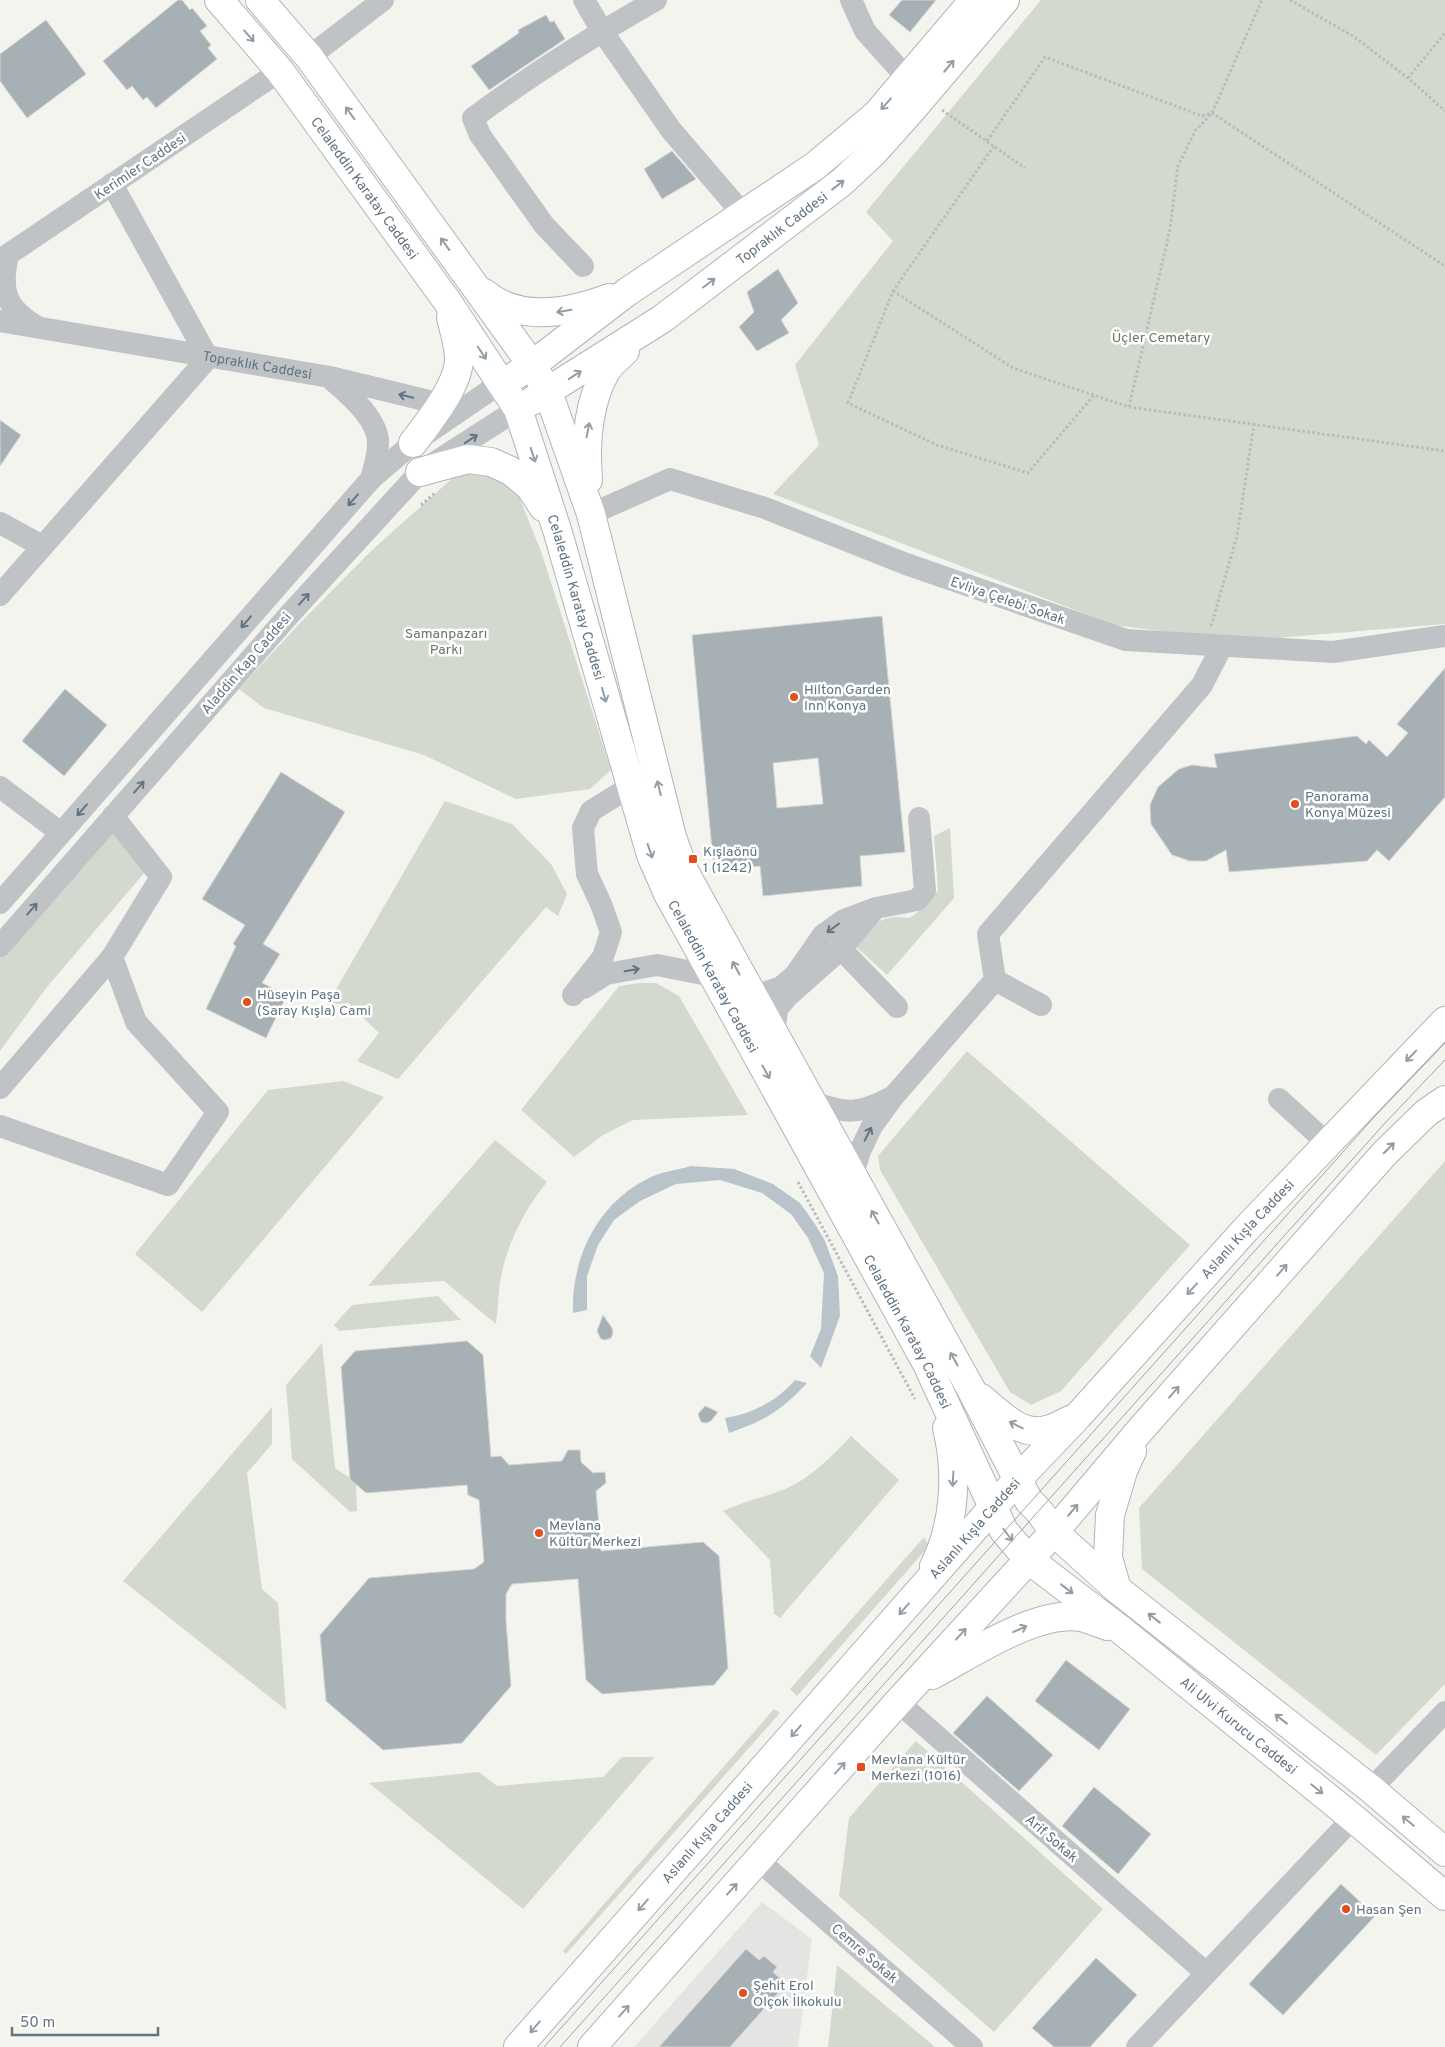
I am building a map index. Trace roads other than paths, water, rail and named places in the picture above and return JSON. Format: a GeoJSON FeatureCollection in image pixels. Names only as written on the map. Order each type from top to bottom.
{"type":"FeatureCollection","features":[{"type":"Feature","properties":{"kind":"main road","name":"Celaleddin Karatay Caddesi"},"geometry":{"type":"LineString","coordinates":[[219,0],[280,71],[447,301],[518,409],[558,533],[651,855],[661,879],[927,1364],[1004,1531],[1028,1560]]}},
{"type":"Feature","properties":{"kind":"main road"},"geometry":{"type":"LineString","coordinates":[[260,0],[309,57],[532,365]]}},
{"type":"Feature","properties":{"kind":"main road","name":"Topraklık Caddesi"},"geometry":{"type":"LineString","coordinates":[[518,409],[662,319],[842,182],[874,152],[974,0]]}},
{"type":"Feature","properties":{"kind":"main road","name":"Topraklık Caddesi"},"geometry":{"type":"LineString","coordinates":[[502,382],[532,365],[627,292],[815,166],[876,115],[916,88],[1005,0]]}},
{"type":"Feature","properties":{"kind":"main road"},"geometry":{"type":"LineString","coordinates":[[474,284],[493,300],[517,310],[541,314],[595,304],[627,292]]}},
{"type":"Feature","properties":{"kind":"main road"},"geometry":{"type":"LineString","coordinates":[[413,444],[441,404],[456,375],[459,361],[458,348],[447,301]]}},
{"type":"Feature","properties":{"kind":"main road"},"geometry":{"type":"LineString","coordinates":[[591,514],[586,453],[587,436],[598,390],[607,369],[662,319]]}},
{"type":"Feature","properties":{"kind":"main road","name":"Celaleddin Karatay Caddesi"},"geometry":{"type":"LineString","coordinates":[[532,365],[548,392],[591,514],[672,837],[684,871],[752,997],[971,1389],[1029,1502],[1039,1511],[1054,1532]]}},
{"type":"Feature","properties":{"kind":"main road"},"geometry":{"type":"LineString","coordinates":[[420,472],[468,459],[491,462],[511,471],[530,487],[558,533]]}},
{"type":"Feature","properties":{"kind":"main road","name":"Aslanlı Kışla Caddesi"},"geometry":{"type":"LineString","coordinates":[[518,2047],[1017,1480],[1078,1416],[1246,1229],[1445,1021]]}},
{"type":"Feature","properties":{"kind":"main road"},"geometry":{"type":"LineString","coordinates":[[592,2047],[907,1693],[1054,1532],[1142,1428],[1384,1154],[1426,1113],[1445,1100]]}},
{"type":"Feature","properties":{"kind":"main road"},"geometry":{"type":"LineString","coordinates":[[924,1586],[943,1549],[948,1528],[954,1469],[950,1440],[942,1408],[927,1364]]}},
{"type":"Feature","properties":{"kind":"main road"},"geometry":{"type":"LineString","coordinates":[[971,1389],[1010,1422],[1030,1432],[1049,1430],[1078,1416]]}},
{"type":"Feature","properties":{"kind":"main road"},"geometry":{"type":"LineString","coordinates":[[1117,1589],[1108,1558],[1110,1515],[1123,1471],[1142,1428]]}},
{"type":"Feature","properties":{"kind":"main road"},"geometry":{"type":"LineString","coordinates":[[1054,1532],[1117,1589],[1371,1789],[1445,1852]]}},
{"type":"Feature","properties":{"kind":"main road","name":"Ali Ulvi Kurucu Caddesi"},"geometry":{"type":"LineString","coordinates":[[1028,1560],[1120,1630],[1353,1818],[1445,1896]]}},
{"type":"Feature","properties":{"kind":"main road"},"geometry":{"type":"LineString","coordinates":[[907,1693],[1023,1627],[1056,1617],[1081,1617],[1120,1630]]}},
{"type":"Feature","properties":{"kind":"street"},"geometry":{"type":"LineString","coordinates":[[309,57],[383,0]]}},
{"type":"Feature","properties":{"kind":"street"},"geometry":{"type":"LineString","coordinates":[[584,0],[602,31],[671,130],[742,214]]}},
{"type":"Feature","properties":{"kind":"street"},"geometry":{"type":"LineString","coordinates":[[583,266],[544,225],[480,135],[473,118],[522,81],[656,0]]}},
{"type":"Feature","properties":{"kind":"street"},"geometry":{"type":"LineString","coordinates":[[851,0],[865,31],[916,88]]}},
{"type":"Feature","properties":{"kind":"street","name":"Kerimler Caddesi"},"geometry":{"type":"LineString","coordinates":[[4,258],[280,71]]}},
{"type":"Feature","properties":{"kind":"street"},"geometry":{"type":"LineString","coordinates":[[0,595],[208,358],[112,184]]}},
{"type":"Feature","properties":{"kind":"street"},"geometry":{"type":"LineString","coordinates":[[4,258],[2,278],[6,298],[21,317],[42,329]]}},
{"type":"Feature","properties":{"kind":"street","name":"Topraklık Caddesi"},"geometry":{"type":"LineString","coordinates":[[0,321],[330,378],[441,404],[472,402]]}},
{"type":"Feature","properties":{"kind":"street","name":"Topraklık Caddesi"},"geometry":{"type":"LineString","coordinates":[[0,339],[42,329]]}},
{"type":"Feature","properties":{"kind":"street"},"geometry":{"type":"LineString","coordinates":[[330,378],[354,398],[371,420],[379,442],[372,479]]}},
{"type":"Feature","properties":{"kind":"street","name":"Aladdin Kap Caddesi"},"geometry":{"type":"LineString","coordinates":[[0,903],[372,479],[413,444],[502,382]]}},
{"type":"Feature","properties":{"kind":"street","name":"Aladdin Kap Caddesi"},"geometry":{"type":"LineString","coordinates":[[0,946],[289,614],[420,472],[518,409]]}},
{"type":"Feature","properties":{"kind":"street","name":"Evliya Çelebi Sokak"},"geometry":{"type":"LineString","coordinates":[[591,514],[670,479],[765,508],[906,564],[1126,640],[1333,652],[1445,636]]}},
{"type":"Feature","properties":{"kind":"street"},"geometry":{"type":"LineString","coordinates":[[0,522],[42,546]]}},
{"type":"Feature","properties":{"kind":"street"},"geometry":{"type":"LineString","coordinates":[[852,1176],[860,1151],[872,1126],[893,1097],[995,980],[988,934],[1202,685],[1213,645]]}},
{"type":"Feature","properties":{"kind":"street"},"geometry":{"type":"LineString","coordinates":[[0,787],[62,833]]}},
{"type":"Feature","properties":{"kind":"street"},"geometry":{"type":"LineString","coordinates":[[631,789],[620,793],[591,811],[583,828],[587,874],[602,904],[611,932],[603,957],[573,995],[606,974],[657,965],[714,976]]}},
{"type":"Feature","properties":{"kind":"street"},"geometry":{"type":"LineString","coordinates":[[0,1088],[112,957],[161,877],[113,816]]}},
{"type":"Feature","properties":{"kind":"street"},"geometry":{"type":"LineString","coordinates":[[752,997],[781,987],[794,975],[824,935],[844,920],[876,908],[917,900],[925,891],[919,818]]}},
{"type":"Feature","properties":{"kind":"street"},"geometry":{"type":"LineString","coordinates":[[774,1035],[777,1009],[788,996],[841,949],[876,908]]}},
{"type":"Feature","properties":{"kind":"street"},"geometry":{"type":"LineString","coordinates":[[841,949],[897,1007]]}},
{"type":"Feature","properties":{"kind":"street"},"geometry":{"type":"LineString","coordinates":[[0,1126],[168,1186],[218,1112],[136,1022],[112,957]]}},
{"type":"Feature","properties":{"kind":"street"},"geometry":{"type":"LineString","coordinates":[[995,980],[1041,1005]]}},
{"type":"Feature","properties":{"kind":"street"},"geometry":{"type":"LineString","coordinates":[[810,1101],[837,1111],[869,1110],[893,1097]]}},
{"type":"Feature","properties":{"kind":"street"},"geometry":{"type":"LineString","coordinates":[[1279,1099],[1328,1143]]}},
{"type":"Feature","properties":{"kind":"street","name":"Arif Sokak"},"geometry":{"type":"LineString","coordinates":[[907,1693],[1206,1973]]}},
{"type":"Feature","properties":{"kind":"street"},"geometry":{"type":"LineString","coordinates":[[1371,1789],[1445,1712]]}},
{"type":"Feature","properties":{"kind":"street"},"geometry":{"type":"LineString","coordinates":[[1137,2047],[1353,1818]]}},
{"type":"Feature","properties":{"kind":"street","name":"Cemre Sokak"},"geometry":{"type":"LineString","coordinates":[[758,1860],[972,2047]]}},
{"type":"Feature","properties":{"kind":"tram line"},"geometry":{"type":"LineString","coordinates":[[544,2047],[1376,1115],[1445,1043]]}},
{"type":"Feature","properties":{"kind":"tram line"},"geometry":{"type":"LineString","coordinates":[[560,2047],[1385,1123],[1445,1060]]}},
{"type":"Feature","properties":{"kind":"place","name":"Hilton Garden Inn Konya"},"geometry":{"type":"Point","coordinates":[794,697]}},
{"type":"Feature","properties":{"kind":"place","name":"Panorama Konya Müzesi"},"geometry":{"type":"Point","coordinates":[1295,804]}},
{"type":"Feature","properties":{"kind":"place","name":"Kışlaönü 1 (1242)"},"geometry":{"type":"Point","coordinates":[693,859]}},
{"type":"Feature","properties":{"kind":"place","name":"Hüseyin Paşa (Saray Kışla) Cami"},"geometry":{"type":"Point","coordinates":[247,1002]}},
{"type":"Feature","properties":{"kind":"place","name":"Mevlana Kültür Merkezi"},"geometry":{"type":"Point","coordinates":[539,1533]}},
{"type":"Feature","properties":{"kind":"place","name":"Mevlana Kültür Merkezi (1016)"},"geometry":{"type":"Point","coordinates":[861,1767]}},
{"type":"Feature","properties":{"kind":"place","name":"Hasan Şen"},"geometry":{"type":"Point","coordinates":[1346,1909]}},
{"type":"Feature","properties":{"kind":"place","name":"Şehit Erol Olçok İlkokulu"},"geometry":{"type":"Point","coordinates":[743,1993]}},
{"type":"Feature","properties":{"kind":"park label","name":"Üçler Cemetary"},"geometry":{"type":"Point","coordinates":[1161,337]}},
{"type":"Feature","properties":{"kind":"park label","name":"Samanpazarı Parkı"},"geometry":{"type":"Point","coordinates":[446,642]}}]}
